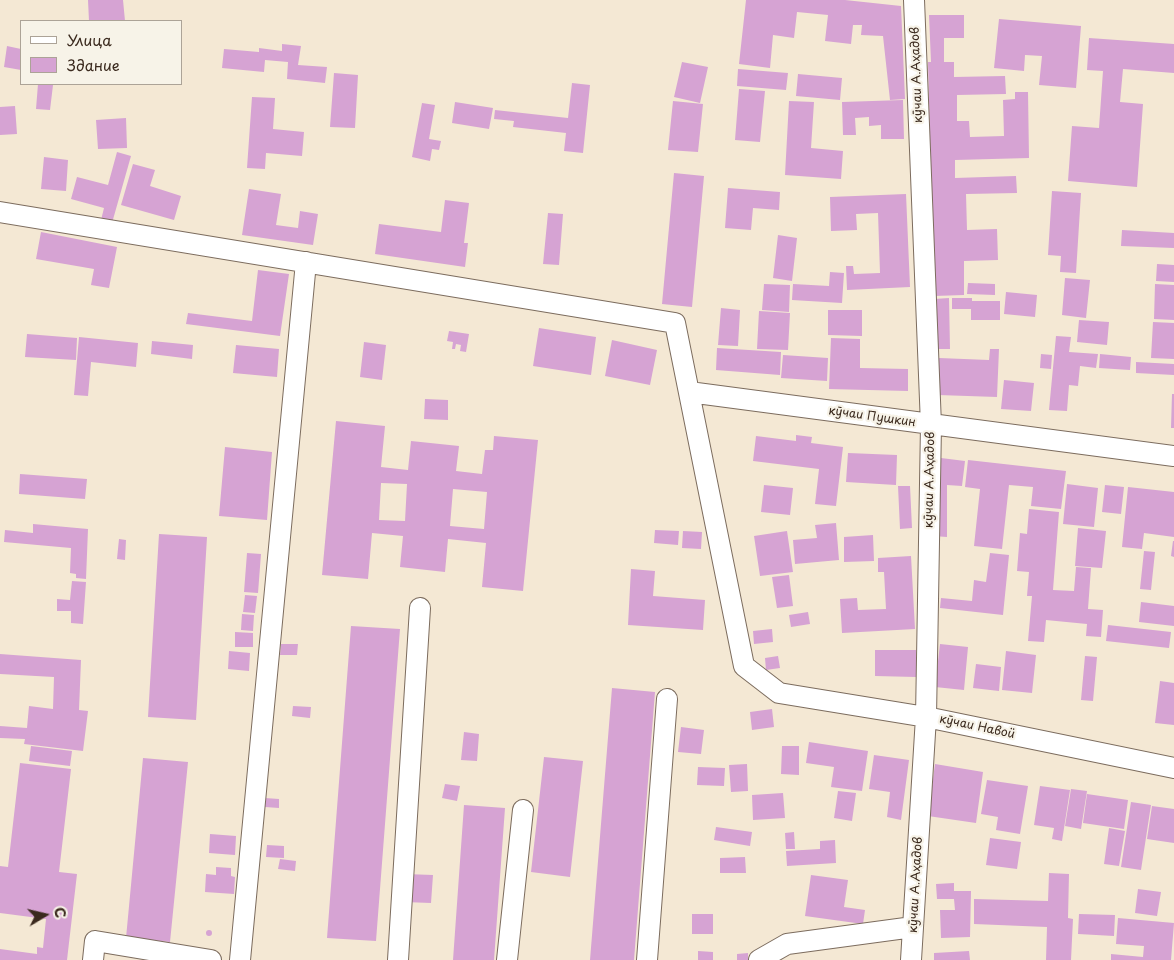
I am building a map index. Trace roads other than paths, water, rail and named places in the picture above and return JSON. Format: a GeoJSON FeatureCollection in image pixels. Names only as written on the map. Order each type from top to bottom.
{"type":"FeatureCollection","features":[{"type":"Feature","properties":{"kind":"street","name":"кӯчаи А.Аҳадов"},"geometry":{"type":"LineString","coordinates":[[911,960],[926,717],[931,425],[914,0]]}},
{"type":"Feature","properties":{"kind":"street"},"geometry":{"type":"LineString","coordinates":[[0,212],[675,323],[689,392]]}},
{"type":"Feature","properties":{"kind":"street"},"geometry":{"type":"LineString","coordinates":[[240,960],[306,262]]}},
{"type":"Feature","properties":{"kind":"street","name":"кӯчаи Пушкин"},"geometry":{"type":"LineString","coordinates":[[689,392],[1174,456]]}},
{"type":"Feature","properties":{"kind":"street","name":"кӯчаи Навоӣ"},"geometry":{"type":"LineString","coordinates":[[689,392],[744,666],[779,692],[926,717],[1174,768]]}},
{"type":"Feature","properties":{"kind":"street"},"geometry":{"type":"LineString","coordinates":[[398,960],[420,608]]}},
{"type":"Feature","properties":{"kind":"street"},"geometry":{"type":"LineString","coordinates":[[647,960],[667,699]]}},
{"type":"Feature","properties":{"kind":"street"},"geometry":{"type":"LineString","coordinates":[[507,960],[522,810]]}},
{"type":"Feature","properties":{"kind":"street"},"geometry":{"type":"LineString","coordinates":[[759,960],[787,944],[913,927]]}},
{"type":"Feature","properties":{"kind":"street"},"geometry":{"type":"LineString","coordinates":[[93,960],[95,941],[210,960]]}}]}
